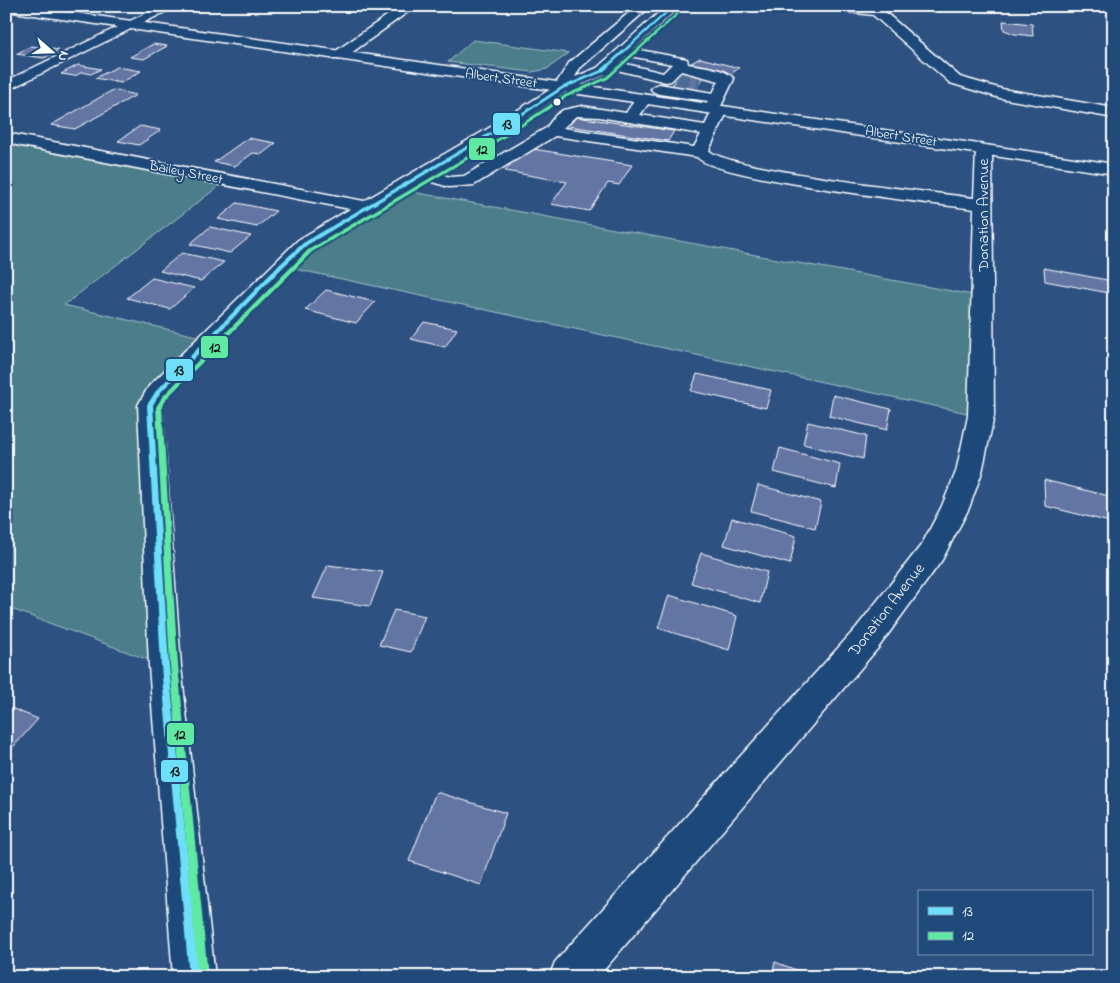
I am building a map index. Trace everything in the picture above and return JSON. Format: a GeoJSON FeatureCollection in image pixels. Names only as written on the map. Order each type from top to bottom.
{"type":"FeatureCollection","features":[{"type":"Feature","properties":{"kind":"street"},"geometry":{"type":"LineString","coordinates":[[6,87],[171,6]]}},
{"type":"Feature","properties":{"kind":"street"},"geometry":{"type":"LineString","coordinates":[[338,56],[410,6]]}},
{"type":"Feature","properties":{"kind":"street"},"geometry":{"type":"LineString","coordinates":[[562,88],[574,66],[645,6]]}},
{"type":"Feature","properties":{"kind":"street"},"geometry":{"type":"LineString","coordinates":[[194,977],[165,666],[150,405],[158,392],[281,266],[305,244],[495,131],[562,88],[602,71],[674,6]]}},
{"type":"Feature","properties":{"kind":"street"},"geometry":{"type":"LineString","coordinates":[[849,6],[852,9],[882,9],[955,80],[1000,93],[1114,113]]}},
{"type":"Feature","properties":{"kind":"street","name":"Albert Street"},"geometry":{"type":"LineString","coordinates":[[6,8],[562,88],[663,85],[984,150],[1114,168]]}},
{"type":"Feature","properties":{"kind":"street"},"geometry":{"type":"LineString","coordinates":[[624,51],[682,62],[663,85],[630,118]]}},
{"type":"Feature","properties":{"kind":"street"},"geometry":{"type":"LineString","coordinates":[[635,70],[652,56]]}},
{"type":"Feature","properties":{"kind":"street"},"geometry":{"type":"LineString","coordinates":[[610,64],[635,70],[663,85],[712,73],[720,96],[701,150],[702,153]]}},
{"type":"Feature","properties":{"kind":"street"},"geometry":{"type":"LineString","coordinates":[[700,83],[720,96]]}},
{"type":"Feature","properties":{"kind":"street"},"geometry":{"type":"LineString","coordinates":[[528,110],[556,125],[702,153],[705,157],[725,165],[772,176],[984,205]]}},
{"type":"Feature","properties":{"kind":"street"},"geometry":{"type":"LineString","coordinates":[[423,174],[449,182],[468,181],[532,142],[556,125],[570,112],[586,111],[709,130]]}},
{"type":"Feature","properties":{"kind":"street"},"geometry":{"type":"LineString","coordinates":[[495,131],[532,142]]}},
{"type":"Feature","properties":{"kind":"street","name":"Bailey Street"},"geometry":{"type":"LineString","coordinates":[[6,138],[366,207]]}},
{"type":"Feature","properties":{"kind":"street","name":"Donation Avenue"},"geometry":{"type":"LineString","coordinates":[[570,977],[868,638],[932,552],[955,508],[969,472],[981,416],[984,150]]}},
{"type":"Feature","properties":{"kind":"green space"},"geometry":{"type":"Polygon","coordinates":[[[473,40],[569,53],[547,69],[532,72],[448,62],[473,40]]]}},
{"type":"Feature","properties":{"kind":"green space"},"geometry":{"type":"Polygon","coordinates":[[[6,138],[227,180],[64,305],[209,339],[158,392],[165,666],[6,607],[6,138]]]}},
{"type":"Feature","properties":{"kind":"green space"},"geometry":{"type":"Polygon","coordinates":[[[396,189],[984,297],[981,416],[281,266],[396,189]]]}},
{"type":"Feature","properties":{"kind":"building"},"geometry":{"type":"Polygon","coordinates":[[[1003,21],[1032,24],[1033,36],[1015,34],[1004,30],[1003,21]]]}},
{"type":"Feature","properties":{"kind":"building"},"geometry":{"type":"Polygon","coordinates":[[[153,44],[167,46],[144,59],[130,57],[153,44]]]}},
{"type":"Feature","properties":{"kind":"building"},"geometry":{"type":"Polygon","coordinates":[[[31,46],[59,50],[44,58],[16,54],[31,46]]]}},
{"type":"Feature","properties":{"kind":"building"},"geometry":{"type":"Polygon","coordinates":[[[700,58],[739,68],[728,76],[688,65],[700,58]]]}},
{"type":"Feature","properties":{"kind":"building"},"geometry":{"type":"Polygon","coordinates":[[[78,65],[101,69],[91,74],[82,72],[75,76],[61,74],[78,65]]]}},
{"type":"Feature","properties":{"kind":"building"},"geometry":{"type":"Polygon","coordinates":[[[117,67],[141,71],[121,83],[95,78],[117,67]]]}},
{"type":"Feature","properties":{"kind":"building"},"geometry":{"type":"Polygon","coordinates":[[[682,70],[705,73],[694,93],[670,89],[682,70]]]}},
{"type":"Feature","properties":{"kind":"building"},"geometry":{"type":"Polygon","coordinates":[[[113,90],[136,95],[75,129],[51,125],[113,90]]]}},
{"type":"Feature","properties":{"kind":"building"},"geometry":{"type":"Polygon","coordinates":[[[576,117],[674,131],[668,141],[569,126],[576,117]]]}},
{"type":"Feature","properties":{"kind":"building"},"geometry":{"type":"Polygon","coordinates":[[[140,126],[161,130],[139,145],[118,141],[140,126]]]}},
{"type":"Feature","properties":{"kind":"building"},"geometry":{"type":"Polygon","coordinates":[[[248,138],[276,143],[262,154],[253,153],[235,166],[214,162],[248,138]]]}},
{"type":"Feature","properties":{"kind":"building"},"geometry":{"type":"Polygon","coordinates":[[[533,149],[632,165],[619,185],[608,183],[589,211],[551,204],[567,182],[505,171],[514,160],[533,149]]]}},
{"type":"Feature","properties":{"kind":"building"},"geometry":{"type":"Polygon","coordinates":[[[237,203],[276,211],[257,227],[218,219],[237,203]]]}},
{"type":"Feature","properties":{"kind":"building"},"geometry":{"type":"Polygon","coordinates":[[[210,227],[251,236],[230,253],[190,244],[210,227]]]}},
{"type":"Feature","properties":{"kind":"building"},"geometry":{"type":"Polygon","coordinates":[[[182,253],[224,262],[201,281],[160,271],[182,253]]]}},
{"type":"Feature","properties":{"kind":"building"},"geometry":{"type":"Polygon","coordinates":[[[1044,268],[1107,280],[1109,293],[1045,281],[1044,268]]]}},
{"type":"Feature","properties":{"kind":"building"},"geometry":{"type":"Polygon","coordinates":[[[152,278],[194,288],[170,309],[127,298],[152,278]]]}},
{"type":"Feature","properties":{"kind":"building"},"geometry":{"type":"Polygon","coordinates":[[[326,290],[375,302],[356,323],[305,310],[326,290]]]}},
{"type":"Feature","properties":{"kind":"building"},"geometry":{"type":"Polygon","coordinates":[[[424,322],[457,329],[445,347],[411,339],[424,322]]]}},
{"type":"Feature","properties":{"kind":"building"},"geometry":{"type":"Polygon","coordinates":[[[697,374],[771,390],[766,408],[691,391],[697,374]]]}},
{"type":"Feature","properties":{"kind":"building"},"geometry":{"type":"Polygon","coordinates":[[[833,395],[891,409],[887,430],[829,416],[833,395]]]}},
{"type":"Feature","properties":{"kind":"building"},"geometry":{"type":"Polygon","coordinates":[[[808,422],[866,436],[863,459],[803,444],[808,422]]]}},
{"type":"Feature","properties":{"kind":"building"},"geometry":{"type":"Polygon","coordinates":[[[780,448],[840,464],[836,488],[774,472],[780,448]]]}},
{"type":"Feature","properties":{"kind":"building"},"geometry":{"type":"Polygon","coordinates":[[[1044,480],[1113,497],[1114,523],[1045,506],[1044,480]]]}},
{"type":"Feature","properties":{"kind":"building"},"geometry":{"type":"Polygon","coordinates":[[[758,485],[821,502],[815,528],[751,511],[758,485]]]}},
{"type":"Feature","properties":{"kind":"building"},"geometry":{"type":"Polygon","coordinates":[[[732,518],[796,536],[790,564],[724,545],[732,518]]]}},
{"type":"Feature","properties":{"kind":"building"},"geometry":{"type":"Polygon","coordinates":[[[701,553],[767,572],[760,603],[691,583],[701,553]]]}},
{"type":"Feature","properties":{"kind":"building"},"geometry":{"type":"Polygon","coordinates":[[[328,565],[383,572],[370,606],[313,598],[328,565]]]}},
{"type":"Feature","properties":{"kind":"building"},"geometry":{"type":"Polygon","coordinates":[[[669,595],[737,616],[729,650],[658,628],[669,595]]]}},
{"type":"Feature","properties":{"kind":"building"},"geometry":{"type":"Polygon","coordinates":[[[394,610],[425,616],[411,652],[379,645],[394,610]]]}},
{"type":"Feature","properties":{"kind":"building"},"geometry":{"type":"Polygon","coordinates":[[[6,706],[38,719],[6,755],[6,706]]]}},
{"type":"Feature","properties":{"kind":"building"},"geometry":{"type":"Polygon","coordinates":[[[436,792],[506,813],[481,885],[409,861],[436,792]]]}},
{"type":"Feature","properties":{"kind":"building"},"geometry":{"type":"Polygon","coordinates":[[[775,962],[815,977],[772,977],[775,962]]]}},
{"type":"Feature","properties":{"kind":"tunnel"},"geometry":{"type":"LineString","coordinates":[[676,79],[700,83]]}},
{"type":"Feature","properties":{"kind":"transit line","name":"13"},"geometry":{"type":"LineString","coordinates":[[194,977],[165,666],[150,405],[158,392],[281,266],[305,244],[507,124],[562,88],[602,71],[674,6]]}},
{"type":"Feature","properties":{"kind":"transit line","name":"12"},"geometry":{"type":"LineString","coordinates":[[203,976],[174,665],[159,407],[165,397],[310,251],[511,132],[566,96],[607,78],[680,12]]}}]}
